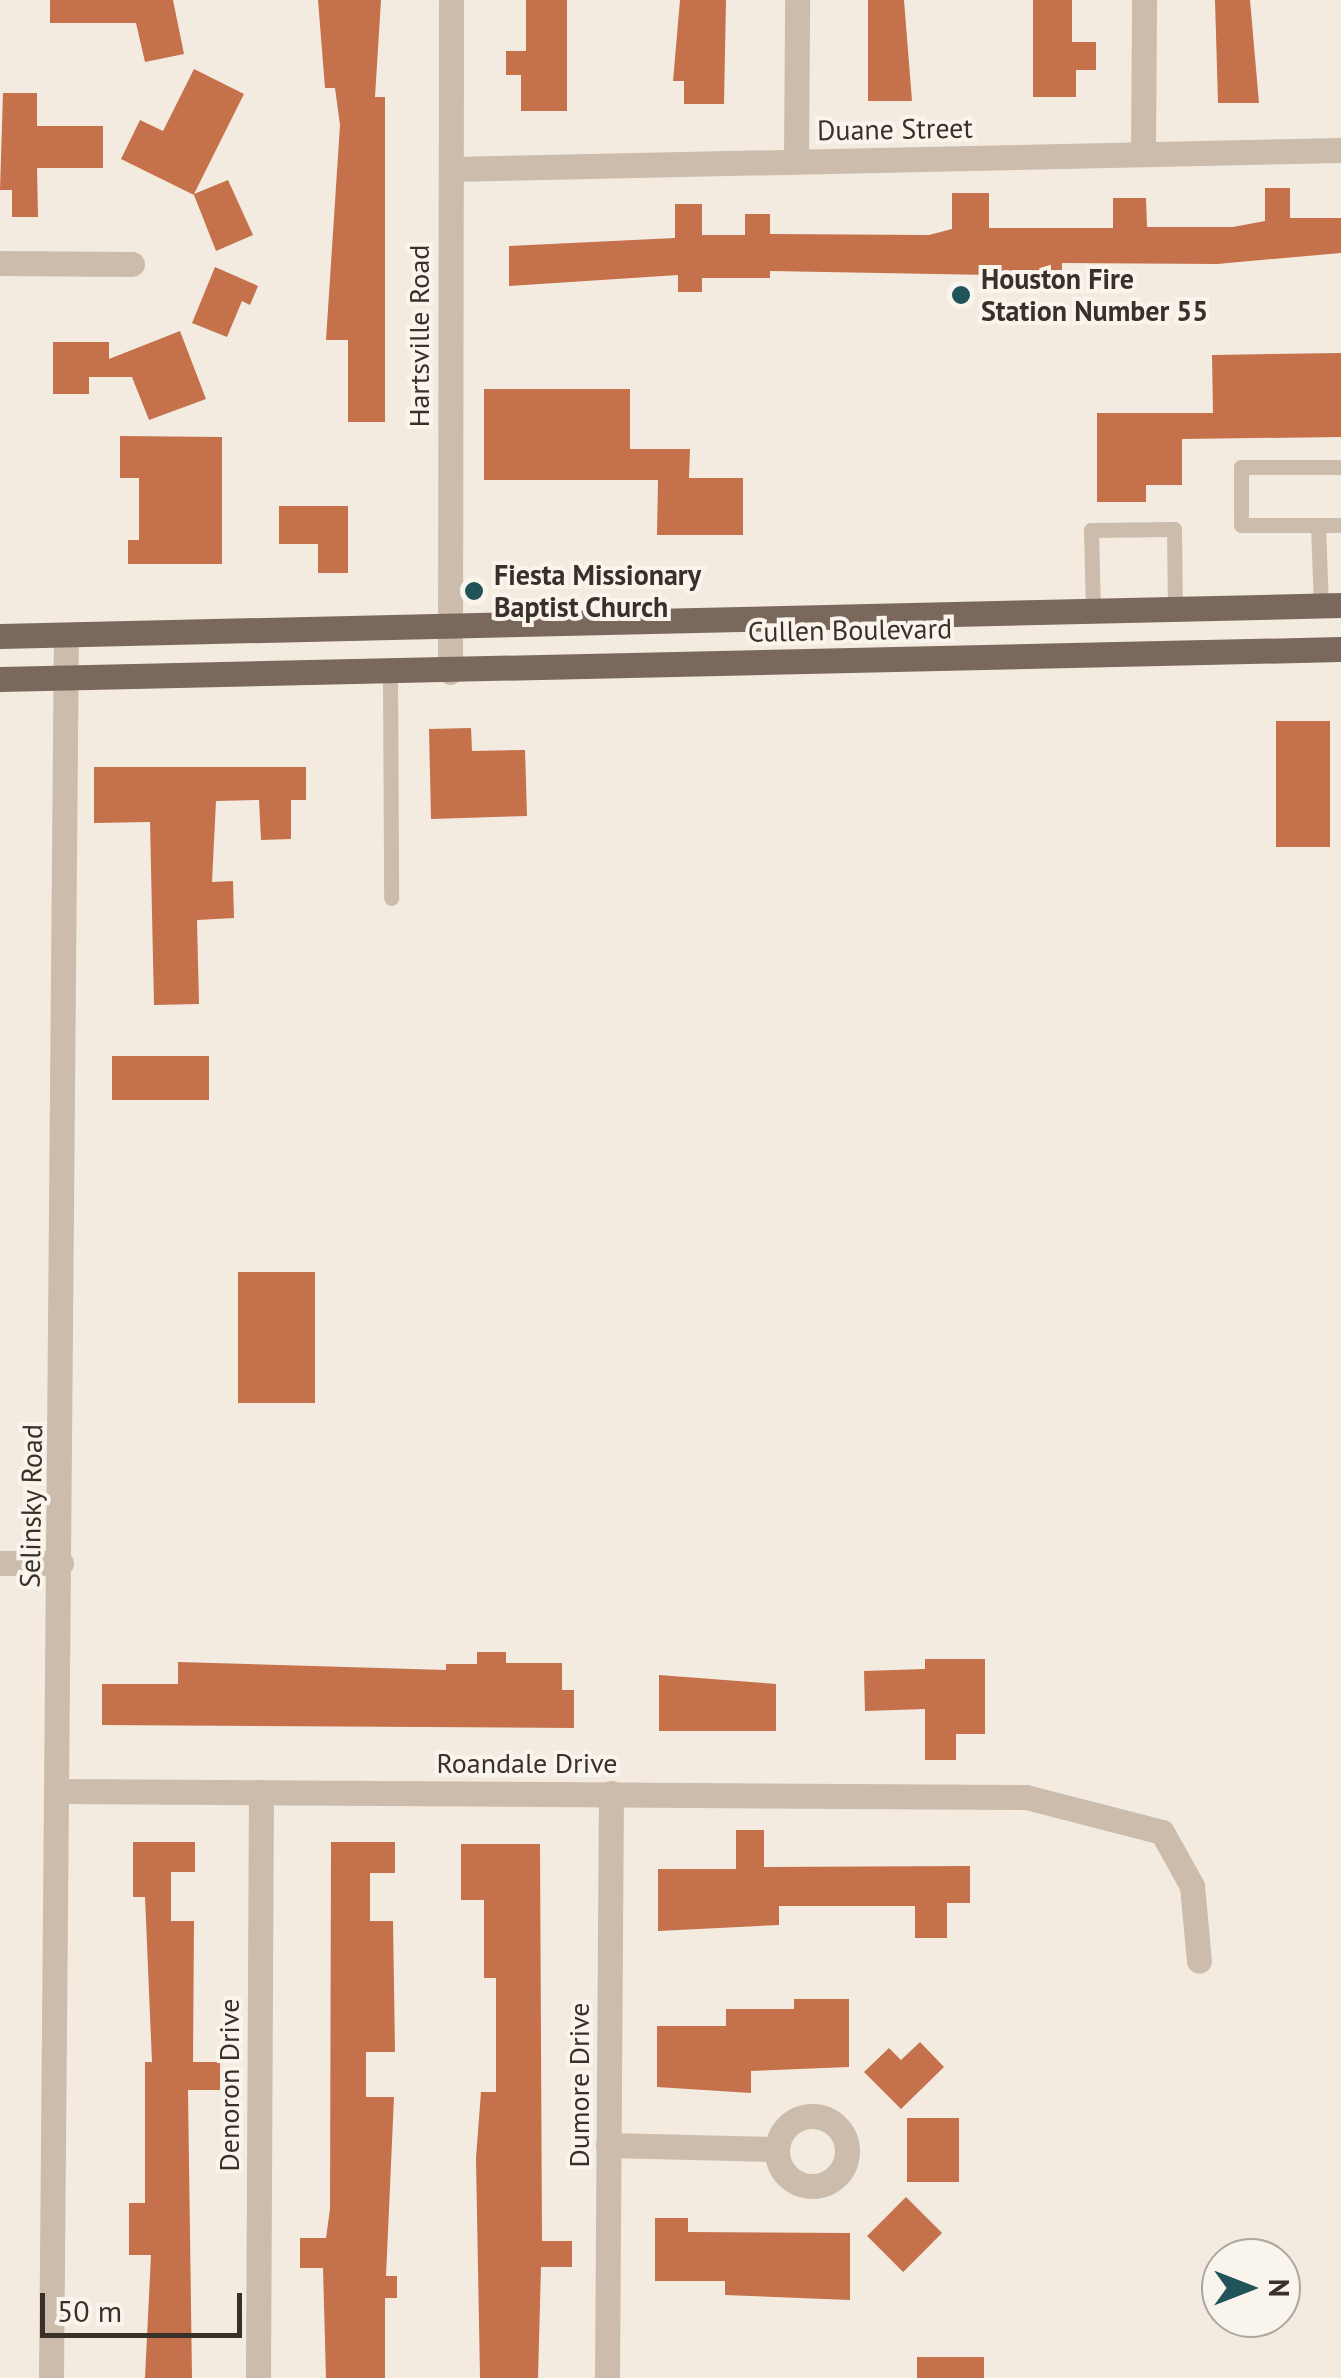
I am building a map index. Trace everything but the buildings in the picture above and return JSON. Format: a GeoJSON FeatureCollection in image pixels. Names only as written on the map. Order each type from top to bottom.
{"type":"FeatureCollection","features":[{"type":"Feature","properties":{"kind":"main road","name":"Cullen Boulevard"},"geometry":{"type":"LineString","coordinates":[[0,636],[1331,605]]}},
{"type":"Feature","properties":{"kind":"main road"},"geometry":{"type":"LineString","coordinates":[[1102,610],[1111,654]]}},
{"type":"Feature","properties":{"kind":"main road"},"geometry":{"type":"LineString","coordinates":[[784,615],[784,661]]}},
{"type":"Feature","properties":{"kind":"main road","name":"Cullen Boulevard"},"geometry":{"type":"LineString","coordinates":[[0,678],[450,672],[1341,649]]}},
{"type":"Feature","properties":{"kind":"street","name":"Hartsville Road"},"geometry":{"type":"LineString","coordinates":[[450,672],[447,623],[452,0]]}},
{"type":"Feature","properties":{"kind":"street"},"geometry":{"type":"LineString","coordinates":[[796,162],[797,0]]}},
{"type":"Feature","properties":{"kind":"street"},"geometry":{"type":"LineString","coordinates":[[1143,153],[1144,0]]}},
{"type":"Feature","properties":{"kind":"street","name":"Duane Street"},"geometry":{"type":"LineString","coordinates":[[450,168],[1341,150]]}},
{"type":"Feature","properties":{"kind":"street"},"geometry":{"type":"LineString","coordinates":[[0,263],[132,264]]}},
{"type":"Feature","properties":{"kind":"street","name":"Selinsky Road"},"geometry":{"type":"LineString","coordinates":[[51,2378],[66,634]]}},
{"type":"Feature","properties":{"kind":"street"},"geometry":{"type":"LineString","coordinates":[[0,1563],[60,1563]]}},
{"type":"Feature","properties":{"kind":"street","name":"Roandale Drive"},"geometry":{"type":"LineString","coordinates":[[59,1792],[996,1795],[1070,1803],[1162,1832],[1192,1886],[1199,1961]]}},
{"type":"Feature","properties":{"kind":"street","name":"Denoron Drive"},"geometry":{"type":"LineString","coordinates":[[258,2378],[260,1792]]}},
{"type":"Feature","properties":{"kind":"street","name":"Dumore Drive"},"geometry":{"type":"LineString","coordinates":[[606,2378],[611,1794]]}},
{"type":"Feature","properties":{"kind":"street"},"geometry":{"type":"LineString","coordinates":[[608,2146],[776,2149]]}},
{"type":"Feature","properties":{"kind":"lane"},"geometry":{"type":"LineString","coordinates":[[1341,467],[1241,467],[1241,525],[1341,525]]}},
{"type":"Feature","properties":{"kind":"lane"},"geometry":{"type":"LineString","coordinates":[[1318,525],[1331,605]]}},
{"type":"Feature","properties":{"kind":"lane"},"geometry":{"type":"LineString","coordinates":[[1102,610],[1092,530],[1174,529],[1174,608]]}},
{"type":"Feature","properties":{"kind":"lane"},"geometry":{"type":"LineString","coordinates":[[390,672],[391,898]]}},
{"type":"Feature","properties":{"kind":"place","name":"Houston Fire Station Number 55"},"geometry":{"type":"Point","coordinates":[961,295]}},
{"type":"Feature","properties":{"kind":"place","name":"Fiesta Missionary Baptist Church"},"geometry":{"type":"Point","coordinates":[474,591]}}]}
